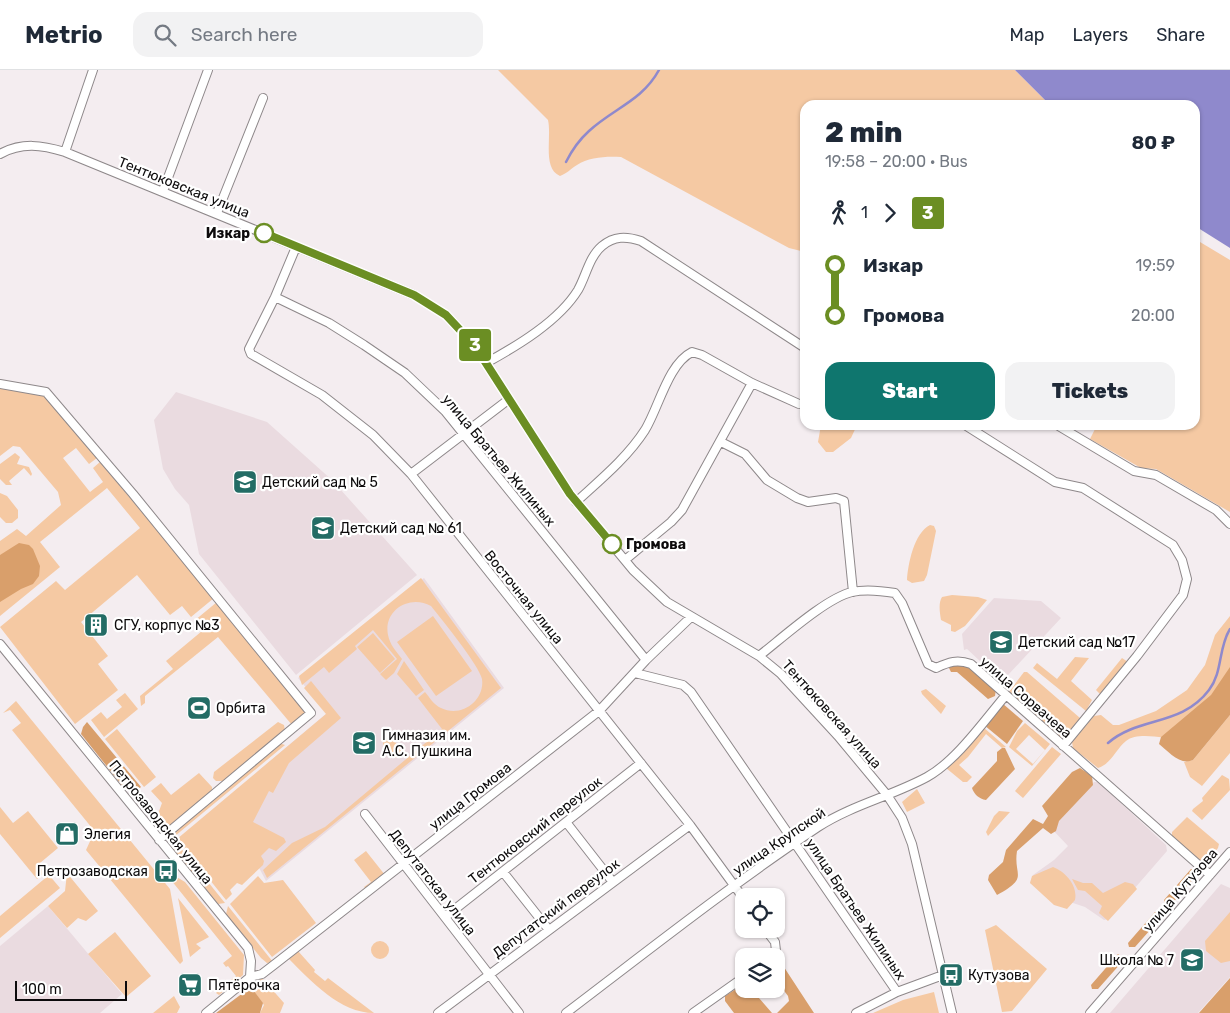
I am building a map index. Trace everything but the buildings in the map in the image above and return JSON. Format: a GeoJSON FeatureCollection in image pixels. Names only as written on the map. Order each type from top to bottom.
{"type":"FeatureCollection","features":[{"type":"Feature","properties":{"kind":"street"},"geometry":{"type":"LineString","coordinates":[[65,152],[94,70]]}},
{"type":"Feature","properties":{"kind":"street"},"geometry":{"type":"LineString","coordinates":[[163,191],[208,70]]}},
{"type":"Feature","properties":{"kind":"street"},"geometry":{"type":"LineString","coordinates":[[217,213],[263,98]]}},
{"type":"Feature","properties":{"kind":"street","name":"Тентюковская улица"},"geometry":{"type":"LineString","coordinates":[[0,154],[17,147],[31,146],[65,152],[414,295],[436,307],[459,327],[486,363],[508,400],[576,502],[625,560],[657,594],[691,617],[759,656],[781,674],[887,795],[902,818],[912,844],[952,1013]]}},
{"type":"Feature","properties":{"kind":"street"},"geometry":{"type":"LineString","coordinates":[[486,363],[529,338],[569,302],[578,290],[594,254],[602,246],[620,237],[628,236],[640,241],[800,345]]}},
{"type":"Feature","properties":{"kind":"street"},"geometry":{"type":"LineString","coordinates":[[275,297],[296,247]]}},
{"type":"Feature","properties":{"kind":"street","name":"Восточная улица"},"geometry":{"type":"LineString","coordinates":[[275,297],[249,349],[253,357],[322,395],[373,435],[411,474],[690,825],[734,886]]}},
{"type":"Feature","properties":{"kind":"street","name":"улица Братьев Жилиных"},"geometry":{"type":"LineString","coordinates":[[275,297],[336,328],[405,373],[445,411],[646,660]]}},
{"type":"Feature","properties":{"kind":"street"},"geometry":{"type":"LineString","coordinates":[[576,502],[612,468],[645,430],[675,367],[684,356],[692,352],[702,355],[752,383],[799,404]]}},
{"type":"Feature","properties":{"kind":"street"},"geometry":{"type":"LineString","coordinates":[[625,560],[671,522],[682,510],[752,383]]}},
{"type":"Feature","properties":{"kind":"street"},"geometry":{"type":"LineString","coordinates":[[0,384],[46,392],[133,494],[311,712],[159,840]]}},
{"type":"Feature","properties":{"kind":"street"},"geometry":{"type":"LineString","coordinates":[[411,474],[508,400]]}},
{"type":"Feature","properties":{"kind":"street"},"geometry":{"type":"LineString","coordinates":[[973,430],[1055,482],[1083,488],[1173,545],[1185,570],[1187,585],[1183,595],[1137,656],[1063,746]]}},
{"type":"Feature","properties":{"kind":"street"},"geometry":{"type":"LineString","coordinates":[[1065,430],[1134,471],[1156,475],[1216,510],[1230,524]]}},
{"type":"Feature","properties":{"kind":"street"},"geometry":{"type":"LineString","coordinates":[[721,442],[746,454],[767,480],[797,498],[814,502],[836,498],[844,502],[853,592]]}},
{"type":"Feature","properties":{"kind":"street","name":"улица Сорвачева"},"geometry":{"type":"LineString","coordinates":[[759,656],[826,605],[853,592],[895,593],[902,603],[928,664],[936,668],[952,661],[962,660],[971,664],[1210,875]]}},
{"type":"Feature","properties":{"kind":"street","name":"улица Громова"},"geometry":{"type":"LineString","coordinates":[[250,977],[262,974],[276,964],[599,711],[646,660],[691,617]]}},
{"type":"Feature","properties":{"kind":"street","name":"Петрозаводская улица"},"geometry":{"type":"LineString","coordinates":[[0,644],[248,948],[251,961],[250,977]]}},
{"type":"Feature","properties":{"kind":"street","name":"улица Братьев Жилиных"},"geometry":{"type":"LineString","coordinates":[[635,673],[683,685],[691,692],[897,992]]}},
{"type":"Feature","properties":{"kind":"street","name":"улица Крупской"},"geometry":{"type":"LineString","coordinates":[[566,1013],[734,886],[796,843],[844,812],[929,776],[949,760],[1006,696]]}},
{"type":"Feature","properties":{"kind":"street","name":"Тентюковский переулок"},"geometry":{"type":"LineString","coordinates":[[445,918],[641,763]]}},
{"type":"Feature","properties":{"kind":"street","name":"Депутатская улица"},"geometry":{"type":"LineString","coordinates":[[365,814],[519,1013]]}},
{"type":"Feature","properties":{"kind":"street"},"geometry":{"type":"LineString","coordinates":[[566,822],[612,881]]}},
{"type":"Feature","properties":{"kind":"street","name":"Депутатский переулок"},"geometry":{"type":"LineString","coordinates":[[438,1013],[612,881],[690,825]]}},
{"type":"Feature","properties":{"kind":"street","name":"улица Кутузова"},"geometry":{"type":"LineString","coordinates":[[1090,1013],[1230,852]]}},
{"type":"Feature","properties":{"kind":"street"},"geometry":{"type":"LineString","coordinates":[[503,872],[549,930]]}},
{"type":"Feature","properties":{"kind":"street"},"geometry":{"type":"LineString","coordinates":[[856,1013],[897,992],[943,976]]}},
{"type":"Feature","properties":{"kind":"street"},"geometry":{"type":"LineString","coordinates":[[206,1013],[250,977]]}},
{"type":"Feature","properties":{"kind":"street"},"geometry":{"type":"LineString","coordinates":[[693,1013],[735,983]]}},
{"type":"Feature","properties":{"kind":"shaded area"},"geometry":{"type":"Polygon","coordinates":[[[498,70],[1015,70],[1045,100],[800,100],[800,251],[789,248],[621,157],[587,160],[560,176],[554,172],[549,159],[548,120],[498,70]]]}},
{"type":"Feature","properties":{"kind":"shaded area"},"geometry":{"type":"Polygon","coordinates":[[[1015,70],[1230,70],[1230,248],[1200,229],[1200,100],[1045,100],[1015,70]]]}},
{"type":"Feature","properties":{"kind":"shaded area"},"geometry":{"type":"Polygon","coordinates":[[[1200,242],[1230,260],[1230,512],[1156,469],[1141,468],[1090,439],[1094,430],[1200,430],[1200,242]]]}},
{"type":"Feature","properties":{"kind":"shaded area"},"geometry":{"type":"Polygon","coordinates":[[[0,388],[43,395],[97,458],[89,464],[76,448],[63,458],[90,492],[103,482],[93,468],[100,462],[214,598],[191,617],[182,606],[170,615],[137,575],[81,622],[108,656],[98,664],[118,690],[75,724],[0,627],[56,581],[65,590],[140,528],[107,488],[40,542],[60,567],[0,616],[0,541],[17,529],[26,536],[61,505],[58,492],[20,447],[13,446],[0,456],[0,388]]]}},
{"type":"Feature","properties":{"kind":"shaded area"},"geometry":{"type":"Polygon","coordinates":[[[176,392],[267,422],[332,480],[417,575],[296,675],[199,554],[189,505],[175,489],[163,469],[154,420],[176,392]]]}},
{"type":"Feature","properties":{"kind":"shaded area"},"geometry":{"type":"Polygon","coordinates":[[[820,430],[855,430],[851,438],[833,452],[826,452],[818,442],[820,430]]]}},
{"type":"Feature","properties":{"kind":"shaded area"},"geometry":{"type":"Polygon","coordinates":[[[15,453],[20,457],[17,464],[29,467],[32,474],[31,476],[24,468],[9,481],[12,485],[6,485],[0,479],[0,464],[15,453]]]}},
{"type":"Feature","properties":{"kind":"shaded area"},"geometry":{"type":"Polygon","coordinates":[[[0,493],[7,496],[18,510],[18,518],[12,523],[6,523],[0,517],[0,493]]]}},
{"type":"Feature","properties":{"kind":"shaded area"},"geometry":{"type":"Polygon","coordinates":[[[930,525],[934,526],[936,531],[927,575],[924,581],[912,583],[907,580],[913,549],[924,529],[930,525]]]}},
{"type":"Feature","properties":{"kind":"shaded area"},"geometry":{"type":"Polygon","coordinates":[[[19,543],[29,545],[33,549],[40,566],[39,576],[33,584],[0,602],[0,555],[19,543]]]}},
{"type":"Feature","properties":{"kind":"shaded area"},"geometry":{"type":"Polygon","coordinates":[[[421,578],[501,688],[267,878],[263,870],[292,843],[325,827],[442,729],[418,698],[425,692],[439,707],[449,711],[456,711],[470,706],[480,694],[482,679],[467,653],[431,606],[415,602],[407,603],[400,607],[390,618],[388,626],[389,639],[402,659],[394,673],[386,680],[380,674],[397,659],[373,630],[355,646],[357,649],[329,673],[324,667],[302,685],[299,676],[421,578]]]}},
{"type":"Feature","properties":{"kind":"shaded area","name":"Гимназия им. А.С. Пушкина"},"geometry":{"type":"Polygon","coordinates":[[[424,578],[504,688],[266,881],[229,811],[257,772],[327,713],[298,678],[424,578]]]}},
{"type":"Feature","properties":{"kind":"shaded area"},"geometry":{"type":"Polygon","coordinates":[[[952,595],[978,597],[987,600],[965,626],[955,632],[951,631],[951,625],[941,620],[940,612],[942,597],[952,595]]]}},
{"type":"Feature","properties":{"kind":"shaded area","name":"Детский сад №17"},"geometry":{"type":"Polygon","coordinates":[[[994,598],[1041,601],[1061,618],[1008,675],[1001,669],[995,675],[967,649],[964,650],[962,634],[994,598]]]}},
{"type":"Feature","properties":{"kind":"shaded area"},"geometry":{"type":"Polygon","coordinates":[[[217,602],[307,712],[292,725],[218,637],[145,696],[145,703],[141,706],[140,696],[173,669],[166,661],[202,631],[194,621],[217,602]]]}},
{"type":"Feature","properties":{"kind":"shaded area"},"geometry":{"type":"Polygon","coordinates":[[[433,616],[472,671],[436,696],[397,642],[433,616]]]}},
{"type":"Feature","properties":{"kind":"shaded area"},"geometry":{"type":"Polygon","coordinates":[[[1230,616],[1230,695],[1180,739],[1144,736],[1131,738],[1122,744],[1110,760],[1098,768],[1073,748],[1072,742],[1094,716],[1101,715],[1113,725],[1119,725],[1156,711],[1187,690],[1205,665],[1215,635],[1230,616]]]}},
{"type":"Feature","properties":{"kind":"shaded area"},"geometry":{"type":"Polygon","coordinates":[[[373,633],[395,659],[380,673],[357,647],[373,633]]]}},
{"type":"Feature","properties":{"kind":"shaded area"},"geometry":{"type":"Polygon","coordinates":[[[1075,657],[1089,658],[1071,681],[1092,700],[1086,711],[1033,668],[1037,663],[1057,679],[1075,657]]]}},
{"type":"Feature","properties":{"kind":"shaded area"},"geometry":{"type":"Polygon","coordinates":[[[1122,658],[1128,662],[1101,695],[1096,690],[1122,658]]]}},
{"type":"Feature","properties":{"kind":"shaded area"},"geometry":{"type":"Polygon","coordinates":[[[404,661],[424,690],[416,696],[397,674],[404,661]]]}},
{"type":"Feature","properties":{"kind":"shaded area"},"geometry":{"type":"Polygon","coordinates":[[[953,663],[970,667],[996,689],[995,696],[988,699],[957,672],[951,672],[949,668],[953,663]]]}},
{"type":"Feature","properties":{"kind":"shaded area"},"geometry":{"type":"Polygon","coordinates":[[[1230,667],[1230,715],[1193,760],[1183,761],[1174,757],[1159,744],[1161,737],[1211,695],[1230,667]]]}},
{"type":"Feature","properties":{"kind":"shaded area"},"geometry":{"type":"Polygon","coordinates":[[[1024,672],[1027,672],[1080,718],[1062,740],[1008,693],[1024,672]]]}},
{"type":"Feature","properties":{"kind":"shaded area"},"geometry":{"type":"Polygon","coordinates":[[[311,681],[341,718],[289,763],[273,793],[269,791],[253,822],[284,838],[286,842],[276,851],[269,848],[261,856],[264,861],[263,865],[242,885],[237,883],[230,890],[232,894],[226,900],[177,839],[326,714],[304,688],[311,681]]]}},
{"type":"Feature","properties":{"kind":"shaded area"},"geometry":{"type":"Polygon","coordinates":[[[926,689],[946,706],[941,714],[922,694],[921,691],[926,689]]]}},
{"type":"Feature","properties":{"kind":"shaded area"},"geometry":{"type":"Polygon","coordinates":[[[125,693],[138,709],[104,737],[91,720],[101,712],[107,719],[122,707],[116,700],[125,693]]]}},
{"type":"Feature","properties":{"kind":"shaded area"},"geometry":{"type":"Polygon","coordinates":[[[16,701],[170,889],[183,961],[180,964],[86,850],[92,837],[92,828],[12,730],[21,723],[10,710],[3,713],[16,701]]]}},
{"type":"Feature","properties":{"kind":"shaded area"},"geometry":{"type":"Polygon","coordinates":[[[1002,703],[1023,721],[1007,744],[984,725],[1002,703]]]}},
{"type":"Feature","properties":{"kind":"shaded area"},"geometry":{"type":"Polygon","coordinates":[[[1230,715],[1230,753],[1202,786],[1190,777],[1184,762],[1193,760],[1230,715]]]}},
{"type":"Feature","properties":{"kind":"shaded area"},"geometry":{"type":"Polygon","coordinates":[[[87,722],[141,787],[139,789],[129,791],[125,789],[81,734],[87,722]]]}},
{"type":"Feature","properties":{"kind":"shaded area"},"geometry":{"type":"Polygon","coordinates":[[[278,722],[284,725],[285,731],[224,781],[216,781],[213,778],[214,772],[278,722]]]}},
{"type":"Feature","properties":{"kind":"shaded area"},"geometry":{"type":"Polygon","coordinates":[[[1025,723],[1050,744],[1032,766],[1009,747],[1017,731],[1025,723]],[[1029,735],[1016,749],[1033,764],[1045,750],[1029,735]]]}},
{"type":"Feature","properties":{"kind":"shaded area"},"geometry":{"type":"Polygon","coordinates":[[[983,727],[1006,747],[1002,748],[986,734],[968,757],[959,765],[972,777],[967,782],[963,782],[946,768],[983,727]]]}},
{"type":"Feature","properties":{"kind":"shaded area"},"geometry":{"type":"Polygon","coordinates":[[[117,729],[156,777],[144,787],[105,739],[117,729]]]}},
{"type":"Feature","properties":{"kind":"shaded area"},"geometry":{"type":"Polygon","coordinates":[[[391,737],[402,750],[401,755],[397,758],[391,756],[383,747],[383,741],[391,737]]]}},
{"type":"Feature","properties":{"kind":"shaded area"},"geometry":{"type":"Polygon","coordinates":[[[279,743],[285,745],[175,836],[172,833],[279,743]]]}},
{"type":"Feature","properties":{"kind":"shaded area"},"geometry":{"type":"Polygon","coordinates":[[[1052,747],[1061,754],[1023,798],[1015,791],[1052,747]]]}},
{"type":"Feature","properties":{"kind":"shaded area"},"geometry":{"type":"Polygon","coordinates":[[[1005,748],[1015,769],[986,800],[981,799],[972,788],[997,761],[997,752],[1005,748]]]}},
{"type":"Feature","properties":{"kind":"shaded area"},"geometry":{"type":"Polygon","coordinates":[[[1080,768],[1092,776],[1093,785],[1059,821],[1056,831],[1051,834],[1043,828],[1017,851],[1017,880],[997,895],[988,880],[989,875],[1003,862],[1006,850],[1033,819],[1043,824],[1048,816],[1042,806],[1072,772],[1080,768]]]}},
{"type":"Feature","properties":{"kind":"shaded area"},"geometry":{"type":"Polygon","coordinates":[[[199,773],[212,787],[212,791],[168,828],[158,814],[162,803],[151,791],[161,783],[171,795],[199,773]]]}},
{"type":"Feature","properties":{"kind":"shaded area"},"geometry":{"type":"Polygon","coordinates":[[[1222,775],[1229,779],[1230,790],[1202,820],[1192,811],[1203,801],[1202,798],[1222,775]]]}},
{"type":"Feature","properties":{"kind":"shaded area"},"geometry":{"type":"Polygon","coordinates":[[[1094,782],[1098,782],[1166,845],[1167,851],[1108,919],[1104,920],[1085,907],[1030,883],[1033,875],[1054,860],[1068,846],[1051,828],[1094,782]]]}},
{"type":"Feature","properties":{"kind":"shaded area"},"geometry":{"type":"Polygon","coordinates":[[[917,789],[925,803],[907,812],[902,802],[917,789]]]}},
{"type":"Feature","properties":{"kind":"shaded area"},"geometry":{"type":"Polygon","coordinates":[[[0,807],[13,823],[28,811],[58,848],[40,863],[46,871],[37,879],[0,834],[0,807]]]}},
{"type":"Feature","properties":{"kind":"shaded area"},"geometry":{"type":"Polygon","coordinates":[[[999,811],[1010,812],[988,836],[986,832],[994,816],[999,811]]]}},
{"type":"Feature","properties":{"kind":"shaded area"},"geometry":{"type":"Polygon","coordinates":[[[1187,817],[1219,844],[1207,862],[1202,862],[1172,836],[1172,832],[1187,817]]]}},
{"type":"Feature","properties":{"kind":"shaded area"},"geometry":{"type":"Polygon","coordinates":[[[175,841],[225,903],[218,904],[170,845],[175,841]]]}},
{"type":"Feature","properties":{"kind":"shaded area"},"geometry":{"type":"Polygon","coordinates":[[[366,851],[385,875],[366,889],[364,887],[371,882],[354,860],[366,851]]]}},
{"type":"Feature","properties":{"kind":"shaded area"},"geometry":{"type":"Polygon","coordinates":[[[1053,867],[1070,880],[1075,890],[1075,900],[1067,909],[1054,905],[1030,883],[1032,876],[1053,867]]]}},
{"type":"Feature","properties":{"kind":"shaded area"},"geometry":{"type":"Polygon","coordinates":[[[1191,869],[1196,872],[1195,877],[1171,905],[1165,904],[1164,900],[1191,869]]]}},
{"type":"Feature","properties":{"kind":"shaded area"},"geometry":{"type":"Polygon","coordinates":[[[67,873],[98,911],[86,921],[78,918],[67,928],[48,906],[65,891],[67,873]]]}},
{"type":"Feature","properties":{"kind":"shaded area"},"geometry":{"type":"Polygon","coordinates":[[[49,875],[60,888],[0,938],[0,916],[49,875]]]}},
{"type":"Feature","properties":{"kind":"shaded area"},"geometry":{"type":"Polygon","coordinates":[[[175,876],[185,882],[244,955],[243,975],[219,995],[216,993],[217,991],[236,976],[223,963],[232,956],[171,880],[175,876]]]}},
{"type":"Feature","properties":{"kind":"shaded area"},"geometry":{"type":"Polygon","coordinates":[[[258,876],[264,883],[283,880],[316,923],[272,957],[230,904],[258,876]]]}},
{"type":"Feature","properties":{"kind":"shaded area"},"geometry":{"type":"Polygon","coordinates":[[[1072,879],[1083,883],[1092,883],[1103,893],[1125,882],[1133,884],[1137,889],[1108,921],[1099,913],[1102,906],[1085,891],[1078,890],[1072,879]]]}},
{"type":"Feature","properties":{"kind":"shaded area","name":"Школа № 7"},"geometry":{"type":"Polygon","coordinates":[[[1221,884],[1230,888],[1230,977],[1198,1013],[1110,1013],[1221,884]]]}},
{"type":"Feature","properties":{"kind":"shaded area"},"geometry":{"type":"Polygon","coordinates":[[[178,898],[209,937],[196,944],[201,948],[190,957],[178,898]]]}},
{"type":"Feature","properties":{"kind":"shaded area"},"geometry":{"type":"Polygon","coordinates":[[[48,906],[122,994],[100,1013],[0,1013],[0,946],[48,906]]]}},
{"type":"Feature","properties":{"kind":"shaded area"},"geometry":{"type":"Polygon","coordinates":[[[228,906],[273,962],[267,963],[261,958],[226,914],[228,906]]]}},
{"type":"Feature","properties":{"kind":"shaded area"},"geometry":{"type":"Polygon","coordinates":[[[1155,912],[1160,915],[1159,920],[1135,947],[1129,947],[1128,943],[1155,912]]]}},
{"type":"Feature","properties":{"kind":"shaded area"},"geometry":{"type":"Polygon","coordinates":[[[1230,912],[1230,961],[1221,963],[1206,951],[1205,941],[1230,912]]]}},
{"type":"Feature","properties":{"kind":"shaded area"},"geometry":{"type":"Polygon","coordinates":[[[996,925],[1047,969],[1012,1011],[1002,1012],[985,930],[996,925]]]}},
{"type":"Feature","properties":{"kind":"shaded area"},"geometry":{"type":"Polygon","coordinates":[[[115,932],[151,976],[126,997],[88,954],[115,932]]]}},
{"type":"Feature","properties":{"kind":"shaded area"},"geometry":{"type":"Polygon","coordinates":[[[380,941],[387,943],[389,950],[387,957],[380,959],[373,957],[371,950],[373,943],[380,941]]]}},
{"type":"Feature","properties":{"kind":"shaded area"},"geometry":{"type":"Polygon","coordinates":[[[298,951],[315,970],[314,972],[325,981],[328,978],[374,1013],[361,1012],[349,1008],[317,986],[289,959],[298,951]]]}},
{"type":"Feature","properties":{"kind":"shaded area"},"geometry":{"type":"Polygon","coordinates":[[[1118,954],[1123,957],[1122,962],[1098,989],[1092,989],[1091,985],[1118,954]]]}},
{"type":"Feature","properties":{"kind":"shaded area"},"geometry":{"type":"Polygon","coordinates":[[[785,969],[814,1013],[777,1013],[789,1001],[785,992],[785,969]]]}},
{"type":"Feature","properties":{"kind":"shaded area"},"geometry":{"type":"Polygon","coordinates":[[[262,978],[284,1003],[280,1013],[260,1013],[264,1005],[251,987],[262,978]]]}},
{"type":"Feature","properties":{"kind":"shaded area"},"geometry":{"type":"Polygon","coordinates":[[[1230,978],[1230,1013],[1199,1013],[1230,978]]]}},
{"type":"Feature","properties":{"kind":"shaded area"},"geometry":{"type":"Polygon","coordinates":[[[251,987],[263,1003],[260,1013],[216,1013],[251,987]]]}},
{"type":"Feature","properties":{"kind":"shaded area"},"geometry":{"type":"Polygon","coordinates":[[[735,990],[735,998],[759,998],[772,1013],[734,1013],[725,1001],[725,996],[735,990]]]}},
{"type":"Feature","properties":{"kind":"shaded area"},"geometry":{"type":"Polygon","coordinates":[[[934,992],[939,1013],[873,1013],[903,1000],[934,992]]]}},
{"type":"Feature","properties":{"kind":"shaded area"},"geometry":{"type":"Polygon","coordinates":[[[174,996],[180,1007],[177,1013],[153,1013],[174,996]]]}},
{"type":"Feature","properties":{"kind":"waterway"},"geometry":{"type":"LineString","coordinates":[[566,162],[585,134],[636,97],[652,81],[659,70]]}},
{"type":"Feature","properties":{"kind":"waterway"},"geometry":{"type":"LineString","coordinates":[[1108,743],[1120,734],[1173,716],[1198,702],[1213,683],[1219,668],[1226,636],[1230,629]]}},
{"type":"Feature","properties":{"kind":"bus line","name":"3"},"geometry":{"type":"LineString","coordinates":[[264,233],[414,295],[446,315],[475,346],[570,494],[612,544]]}},
{"type":"Feature","properties":{"kind":"place","name":"Изкар"},"geometry":{"type":"Point","coordinates":[264,233]}},
{"type":"Feature","properties":{"kind":"place","name":"Детский сад № 5"},"geometry":{"type":"Point","coordinates":[245,482]}},
{"type":"Feature","properties":{"kind":"place","name":"Детский сад № 61"},"geometry":{"type":"Point","coordinates":[323,528]}},
{"type":"Feature","properties":{"kind":"place","name":"Громова"},"geometry":{"type":"Point","coordinates":[612,544]}},
{"type":"Feature","properties":{"kind":"place","name":"СГУ, корпус №3"},"geometry":{"type":"Point","coordinates":[96,625]}},
{"type":"Feature","properties":{"kind":"place","name":"Детский сад №17"},"geometry":{"type":"Point","coordinates":[1001,642]}},
{"type":"Feature","properties":{"kind":"place","name":"Орбита"},"geometry":{"type":"Point","coordinates":[199,708]}},
{"type":"Feature","properties":{"kind":"place","name":"Гимназия им. А.С. Пушкина"},"geometry":{"type":"Point","coordinates":[364,743]}},
{"type":"Feature","properties":{"kind":"place","name":"Элегия"},"geometry":{"type":"Point","coordinates":[67,834]}},
{"type":"Feature","properties":{"kind":"place","name":"Петрозаводская"},"geometry":{"type":"Point","coordinates":[166,871]}},
{"type":"Feature","properties":{"kind":"place","name":"Школа № 7"},"geometry":{"type":"Point","coordinates":[1192,960]}},
{"type":"Feature","properties":{"kind":"place","name":"Кутузова"},"geometry":{"type":"Point","coordinates":[951,975]}},
{"type":"Feature","properties":{"kind":"place","name":"Пятёрочка"},"geometry":{"type":"Point","coordinates":[190,985]}}]}
